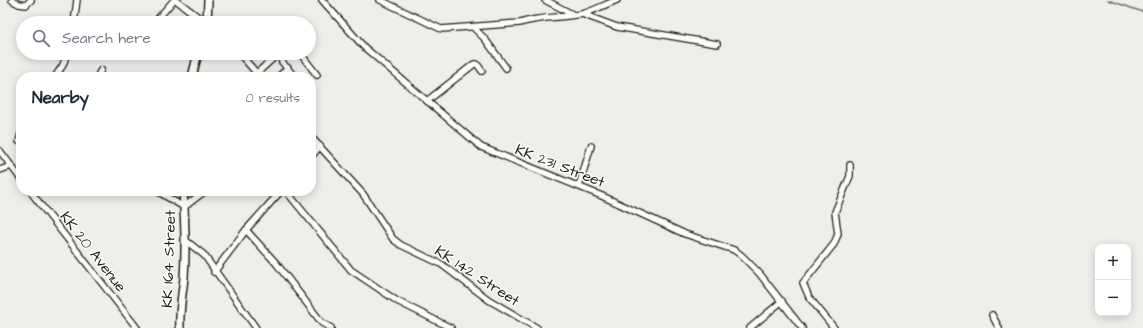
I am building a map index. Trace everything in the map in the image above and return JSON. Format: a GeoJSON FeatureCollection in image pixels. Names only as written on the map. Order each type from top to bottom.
{"type":"FeatureCollection","features":[{"type":"Feature","properties":{"kind":"main road"},"geometry":{"type":"LineString","coordinates":[[207,16],[208,0]]}},
{"type":"Feature","properties":{"kind":"main road"},"geometry":{"type":"LineString","coordinates":[[193,72],[196,60]]}},
{"type":"Feature","properties":{"kind":"main road","name":"KK 164 Street"},"geometry":{"type":"LineString","coordinates":[[180,328],[179,314],[184,279],[185,240],[183,196]]}},
{"type":"Feature","properties":{"kind":"street"},"geometry":{"type":"LineString","coordinates":[[12,0],[26,5],[31,0]]}},
{"type":"Feature","properties":{"kind":"street"},"geometry":{"type":"LineString","coordinates":[[75,16],[77,0]]}},
{"type":"Feature","properties":{"kind":"street"},"geometry":{"type":"LineString","coordinates":[[160,16],[175,0],[197,16]]}},
{"type":"Feature","properties":{"kind":"street","name":"KK 231 Street"},"geometry":{"type":"LineString","coordinates":[[322,0],[364,47],[481,147],[579,186],[685,234],[734,250],[742,255],[759,273],[802,328]]}},
{"type":"Feature","properties":{"kind":"street"},"geometry":{"type":"LineString","coordinates":[[380,0],[441,29],[520,23],[530,20],[582,14],[617,27],[717,44]]}},
{"type":"Feature","properties":{"kind":"street"},"geometry":{"type":"LineString","coordinates":[[545,0],[572,14]]}},
{"type":"Feature","properties":{"kind":"street"},"geometry":{"type":"LineString","coordinates":[[582,14],[617,0]]}},
{"type":"Feature","properties":{"kind":"street"},"geometry":{"type":"LineString","coordinates":[[474,27],[485,39],[506,68]]}},
{"type":"Feature","properties":{"kind":"street"},"geometry":{"type":"LineString","coordinates":[[58,72],[65,60]]}},
{"type":"Feature","properties":{"kind":"street"},"geometry":{"type":"LineString","coordinates":[[245,60],[256,72]]}},
{"type":"Feature","properties":{"kind":"street"},"geometry":{"type":"LineString","coordinates":[[262,72],[273,60]]}},
{"type":"Feature","properties":{"kind":"street"},"geometry":{"type":"LineString","coordinates":[[305,60],[315,72]]}},
{"type":"Feature","properties":{"kind":"street"},"geometry":{"type":"LineString","coordinates":[[282,62],[292,72]]}},
{"type":"Feature","properties":{"kind":"street"},"geometry":{"type":"LineString","coordinates":[[427,101],[474,64],[477,64],[482,71]]}},
{"type":"Feature","properties":{"kind":"street"},"geometry":{"type":"LineString","coordinates":[[284,72],[288,68]]}},
{"type":"Feature","properties":{"kind":"street","name":"KK 142 Street"},"geometry":{"type":"LineString","coordinates":[[316,142],[363,194],[393,239],[401,245],[441,264],[488,300],[536,328]]}},
{"type":"Feature","properties":{"kind":"street"},"geometry":{"type":"LineString","coordinates":[[316,150],[320,146]]}},
{"type":"Feature","properties":{"kind":"street"},"geometry":{"type":"LineString","coordinates":[[579,186],[591,146]]}},
{"type":"Feature","properties":{"kind":"street"},"geometry":{"type":"LineString","coordinates":[[0,151],[16,173]]}},
{"type":"Feature","properties":{"kind":"street"},"geometry":{"type":"LineString","coordinates":[[834,328],[809,297],[803,283],[834,244],[838,234],[835,212],[850,176],[850,165]]}},
{"type":"Feature","properties":{"kind":"street"},"geometry":{"type":"LineString","coordinates":[[0,170],[10,166]]}},
{"type":"Feature","properties":{"kind":"street","name":"KK 20 Avenue"},"geometry":{"type":"LineString","coordinates":[[34,196],[137,328]]}},
{"type":"Feature","properties":{"kind":"street"},"geometry":{"type":"LineString","coordinates":[[165,196],[184,207],[198,196]]}},
{"type":"Feature","properties":{"kind":"street"},"geometry":{"type":"LineString","coordinates":[[214,272],[246,230],[277,196]]}},
{"type":"Feature","properties":{"kind":"street"},"geometry":{"type":"LineString","coordinates":[[290,196],[351,270],[397,302],[451,328]]}},
{"type":"Feature","properties":{"kind":"street"},"geometry":{"type":"LineString","coordinates":[[246,230],[276,263],[322,323],[331,328]]}},
{"type":"Feature","properties":{"kind":"street"},"geometry":{"type":"LineString","coordinates":[[185,240],[204,255],[214,272],[256,328]]}},
{"type":"Feature","properties":{"kind":"street"},"geometry":{"type":"LineString","coordinates":[[750,328],[782,301]]}},
{"type":"Feature","properties":{"kind":"street"},"geometry":{"type":"LineString","coordinates":[[992,315],[999,328]]}},
{"type":"Feature","properties":{"kind":"waterway"},"geometry":{"type":"LineString","coordinates":[[1108,0],[1143,12]]}}]}
